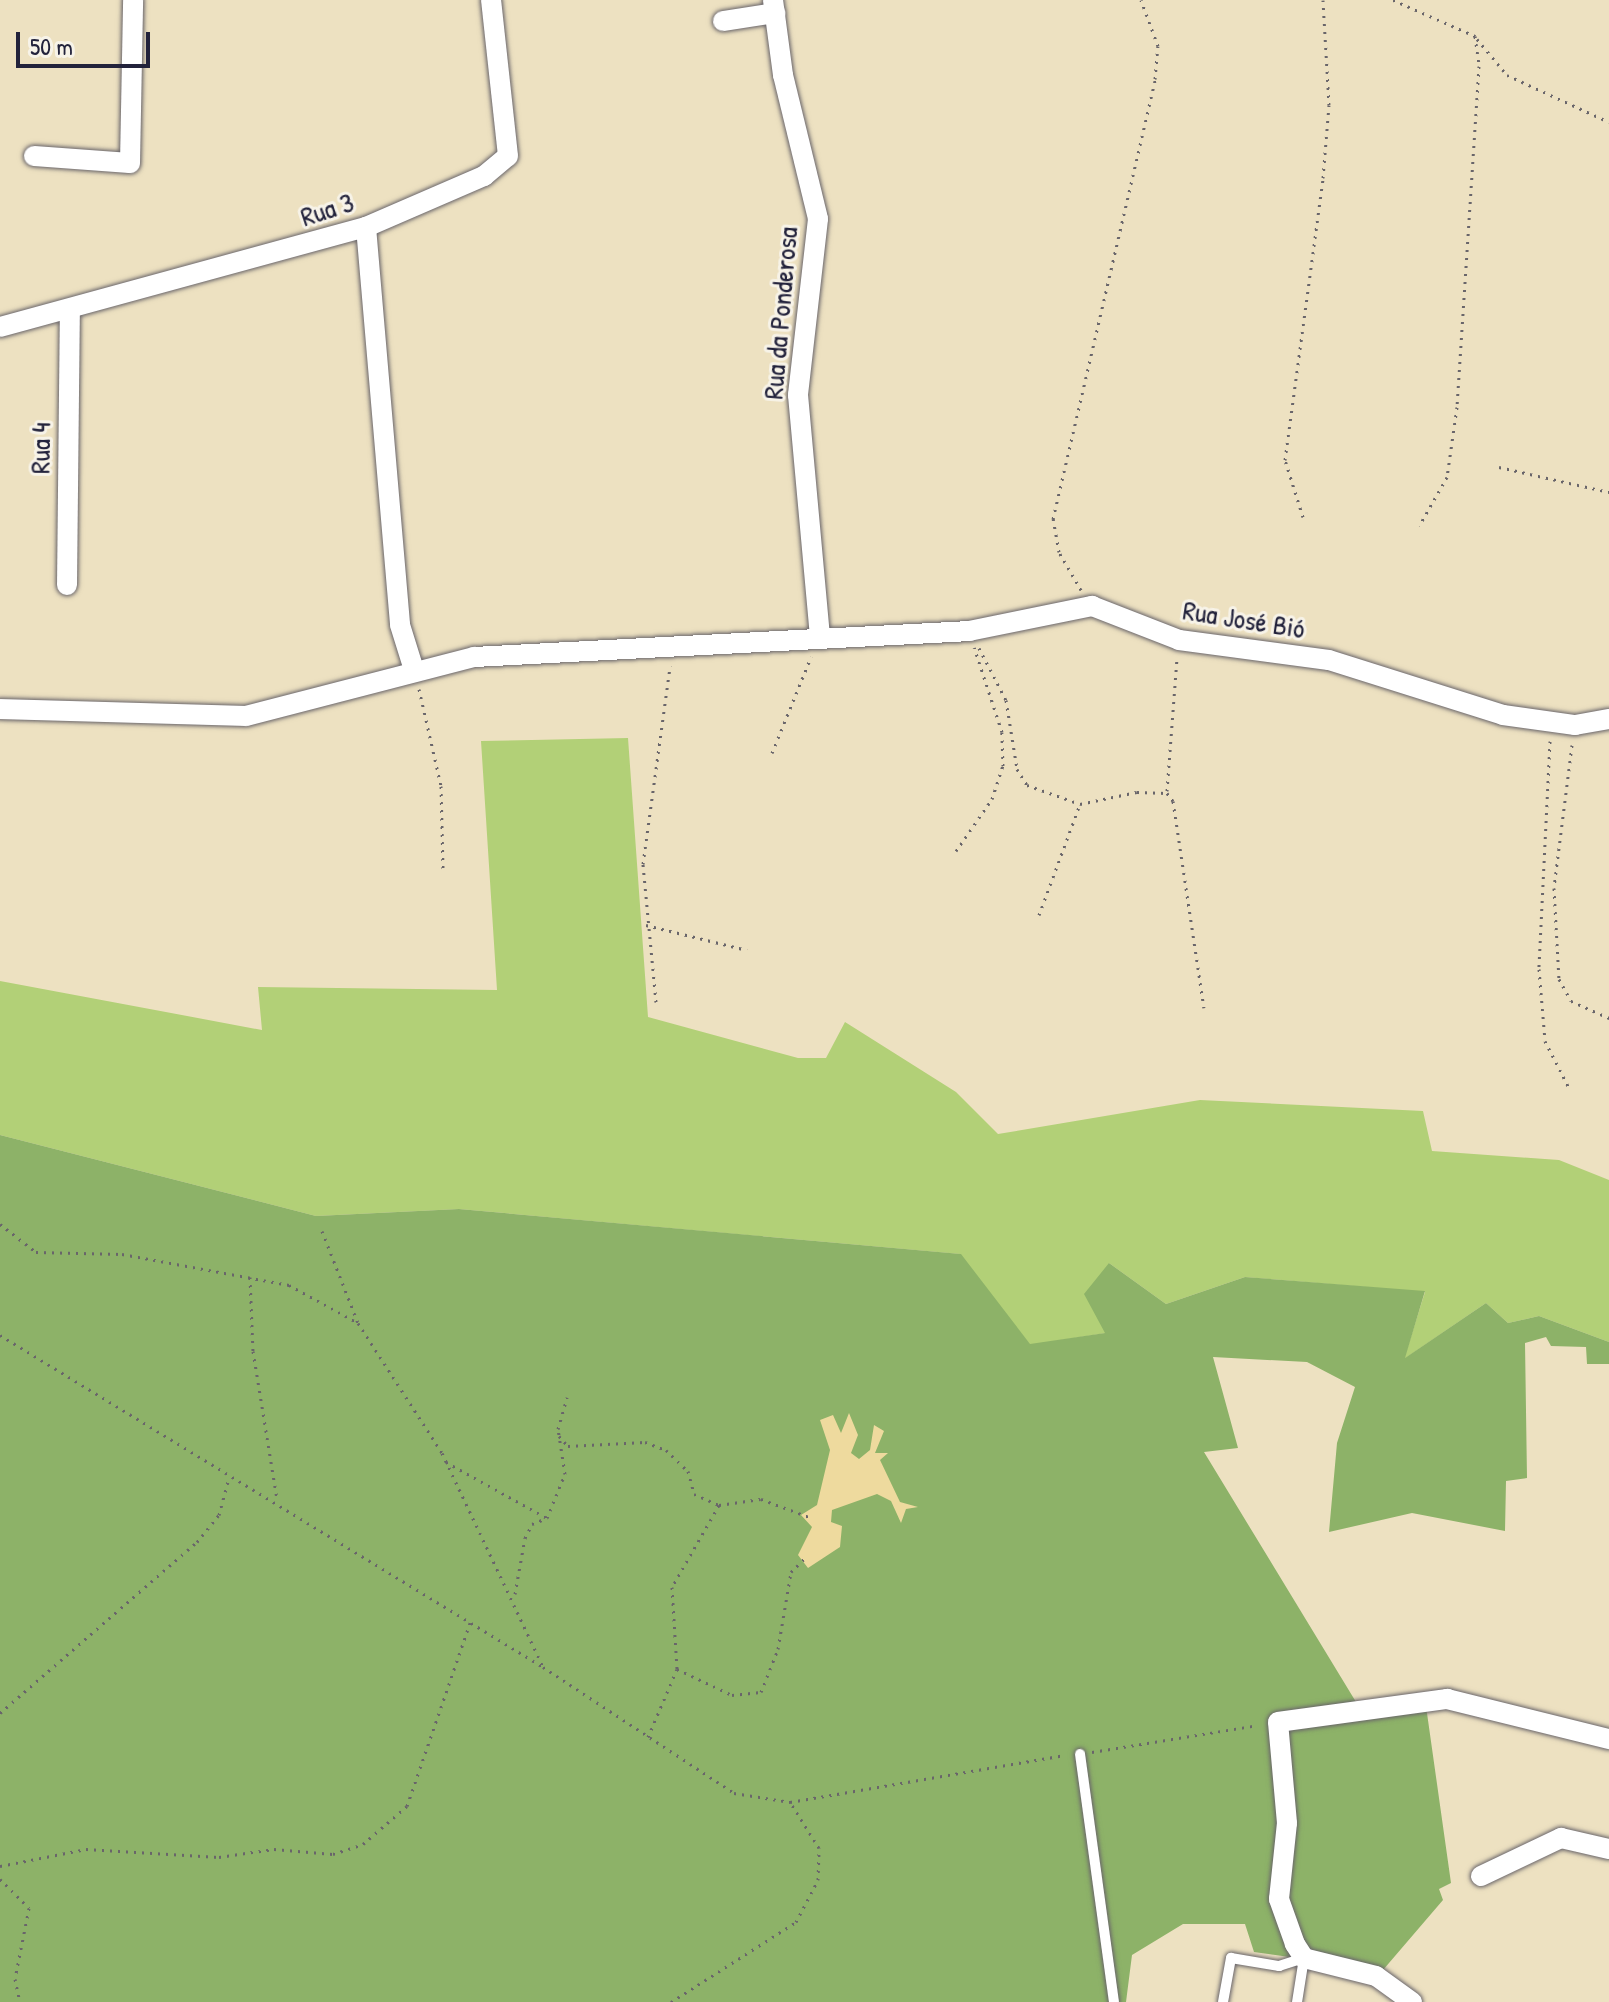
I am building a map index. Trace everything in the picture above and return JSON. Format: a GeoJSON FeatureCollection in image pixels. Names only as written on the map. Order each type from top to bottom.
{"type":"FeatureCollection","features":[{"type":"Feature","properties":{"kind":"street"},"geometry":{"type":"LineString","coordinates":[[34,156],[130,163],[133,0]]}},
{"type":"Feature","properties":{"kind":"street","name":"Rua 3"},"geometry":{"type":"LineString","coordinates":[[0,327],[70,311],[366,227],[484,176],[508,156],[491,0]]}},
{"type":"Feature","properties":{"kind":"street"},"geometry":{"type":"LineString","coordinates":[[723,21],[774,6]]}},
{"type":"Feature","properties":{"kind":"street","name":"Rua da Ponderosa"},"geometry":{"type":"LineString","coordinates":[[774,6],[818,219],[798,395],[820,635]]}},
{"type":"Feature","properties":{"kind":"street"},"geometry":{"type":"LineString","coordinates":[[366,227],[400,625],[414,670]]}},
{"type":"Feature","properties":{"kind":"street","name":"Rua 4"},"geometry":{"type":"LineString","coordinates":[[67,585],[70,311]]}},
{"type":"Feature","properties":{"kind":"street"},"geometry":{"type":"LineString","coordinates":[[0,709],[246,716],[414,670],[474,657],[674,649],[820,635],[969,631],[1092,606]]}},
{"type":"Feature","properties":{"kind":"street","name":"Rua José Bió"},"geometry":{"type":"LineString","coordinates":[[1092,606],[1179,640],[1329,660],[1503,715],[1575,725],[1609,719]]}},
{"type":"Feature","properties":{"kind":"street"},"geometry":{"type":"LineString","coordinates":[[1412,2002],[1376,1976],[1304,1958],[1279,1899],[1287,1823],[1278,1722],[1447,1699],[1609,1739]]}},
{"type":"Feature","properties":{"kind":"street"},"geometry":{"type":"LineString","coordinates":[[1481,1876],[1561,1838],[1609,1849]]}},
{"type":"Feature","properties":{"kind":"lane"},"geometry":{"type":"LineString","coordinates":[[1080,1754],[1114,2002]]}},
{"type":"Feature","properties":{"kind":"lane"},"geometry":{"type":"LineString","coordinates":[[1223,2002],[1231,1958],[1279,1966],[1304,1958],[1297,2002]]}},
{"type":"Feature","properties":{"kind":"path"},"geometry":{"type":"LineString","coordinates":[[1092,606],[1059,552],[1053,519],[1155,79],[1158,46],[1141,0]]}},
{"type":"Feature","properties":{"kind":"path"},"geometry":{"type":"LineString","coordinates":[[1303,517],[1285,460],[1328,119],[1323,0]]}},
{"type":"Feature","properties":{"kind":"path"},"geometry":{"type":"LineString","coordinates":[[1393,0],[1475,36],[1507,75],[1609,122]]}},
{"type":"Feature","properties":{"kind":"path"},"geometry":{"type":"LineString","coordinates":[[1419,526],[1447,477],[1457,407],[1478,156],[1475,36]]}},
{"type":"Feature","properties":{"kind":"path"},"geometry":{"type":"LineString","coordinates":[[1499,467],[1609,492]]}},
{"type":"Feature","properties":{"kind":"path"},"geometry":{"type":"LineString","coordinates":[[969,631],[998,678],[1022,777],[1042,793],[1080,804],[1167,793]]}},
{"type":"Feature","properties":{"kind":"path"},"geometry":{"type":"LineString","coordinates":[[956,851],[992,799],[1003,766],[1002,732],[969,631]]}},
{"type":"Feature","properties":{"kind":"path"},"geometry":{"type":"LineString","coordinates":[[772,753],[820,635]]}},
{"type":"Feature","properties":{"kind":"path"},"geometry":{"type":"LineString","coordinates":[[1179,640],[1167,793],[1178,813],[1204,1008]]}},
{"type":"Feature","properties":{"kind":"path"},"geometry":{"type":"LineString","coordinates":[[656,1002],[654,936],[646,925],[643,864],[658,719],[674,649]]}},
{"type":"Feature","properties":{"kind":"path"},"geometry":{"type":"LineString","coordinates":[[414,670],[441,786],[443,869]]}},
{"type":"Feature","properties":{"kind":"path"},"geometry":{"type":"LineString","coordinates":[[1551,722],[1539,969],[1545,1041],[1568,1086]]}},
{"type":"Feature","properties":{"kind":"path"},"geometry":{"type":"LineString","coordinates":[[1575,725],[1558,842],[1555,950],[1571,1001],[1609,1018]]}},
{"type":"Feature","properties":{"kind":"path"},"geometry":{"type":"LineString","coordinates":[[1039,915],[1080,804]]}},
{"type":"Feature","properties":{"kind":"path"},"geometry":{"type":"LineString","coordinates":[[646,925],[747,950]]}},
{"type":"Feature","properties":{"kind":"path"},"geometry":{"type":"LineString","coordinates":[[0,1224],[36,1252],[122,1254],[289,1285],[358,1323]]}},
{"type":"Feature","properties":{"kind":"path"},"geometry":{"type":"LineString","coordinates":[[322,1231],[358,1323],[446,1462],[515,1594],[543,1667]]}},
{"type":"Feature","properties":{"kind":"path"},"geometry":{"type":"LineString","coordinates":[[250,1277],[253,1351],[277,1500]]}},
{"type":"Feature","properties":{"kind":"path"},"geometry":{"type":"LineString","coordinates":[[0,1335],[228,1481],[543,1667],[734,1793],[790,1802],[1278,1722]]}},
{"type":"Feature","properties":{"kind":"path"},"geometry":{"type":"LineString","coordinates":[[515,1594],[525,1538],[532,1524],[547,1518],[565,1474],[559,1436],[567,1397]]}},
{"type":"Feature","properties":{"kind":"path"},"geometry":{"type":"LineString","coordinates":[[559,1436],[568,1446],[645,1442],[666,1450],[688,1471],[694,1494],[719,1505],[761,1499],[809,1517]]}},
{"type":"Feature","properties":{"kind":"path"},"geometry":{"type":"LineString","coordinates":[[446,1462],[547,1518]]}},
{"type":"Feature","properties":{"kind":"path"},"geometry":{"type":"LineString","coordinates":[[0,1713],[197,1542],[219,1515],[228,1481]]}},
{"type":"Feature","properties":{"kind":"path"},"geometry":{"type":"LineString","coordinates":[[648,1738],[677,1669],[672,1587],[719,1505]]}},
{"type":"Feature","properties":{"kind":"path"},"geometry":{"type":"LineString","coordinates":[[677,1669],[732,1695],[761,1692],[778,1649],[791,1572],[805,1558]]}},
{"type":"Feature","properties":{"kind":"path"},"geometry":{"type":"LineString","coordinates":[[0,1866],[86,1849],[219,1857],[274,1849],[333,1854],[363,1844],[407,1806],[470,1623]]}},
{"type":"Feature","properties":{"kind":"path"},"geometry":{"type":"LineString","coordinates":[[671,2002],[796,1922],[818,1880],[819,1848],[790,1802]]}},
{"type":"Feature","properties":{"kind":"path"},"geometry":{"type":"LineString","coordinates":[[0,1879],[29,1908],[15,1979],[20,2002]]}},
{"type":"Feature","properties":{"kind":"green space"},"geometry":{"type":"Polygon","coordinates":[[[628,738],[648,1017],[798,1058],[826,1058],[845,1022],[956,1092],[998,1134],[1200,1100],[1423,1111],[1432,1151],[1559,1160],[1609,1180],[1609,1342],[1539,1316],[1508,1323],[1486,1303],[1404,1359],[1425,1292],[1245,1277],[1166,1304],[1109,1263],[1106,1333],[1030,1345],[960,1254],[459,1209],[316,1216],[0,1135],[0,981],[262,1030],[258,987],[497,990],[481,741],[628,738]]]}},
{"type":"Feature","properties":{"kind":"green space"},"geometry":{"type":"Polygon","coordinates":[[[0,1135],[316,1216],[459,1209],[961,1254],[1030,1344],[1105,1333],[1084,1294],[1109,1263],[1166,1304],[1245,1277],[1425,1291],[1405,1358],[1486,1303],[1508,1323],[1539,1316],[1609,1342],[1609,1364],[1587,1364],[1586,1347],[1551,1346],[1546,1337],[1525,1343],[1527,1478],[1506,1481],[1505,1531],[1412,1513],[1329,1532],[1337,1443],[1355,1387],[1307,1362],[1213,1357],[1238,1448],[1204,1452],[1356,1702],[1426,1706],[1451,1883],[1439,1889],[1443,1900],[1383,1970],[1254,1952],[1245,1924],[1183,1924],[1132,1955],[1126,2002],[0,2002],[0,1135]]]}},
{"type":"Feature","properties":{"kind":"sand"},"geometry":{"type":"Polygon","coordinates":[[[849,1413],[858,1435],[851,1453],[859,1459],[870,1450],[874,1425],[884,1431],[875,1453],[888,1453],[880,1460],[900,1502],[918,1507],[906,1509],[901,1523],[891,1501],[877,1494],[832,1510],[831,1522],[842,1526],[840,1547],[808,1568],[798,1555],[812,1527],[801,1515],[817,1505],[830,1450],[820,1420],[833,1415],[841,1433],[849,1413]]]}}]}
